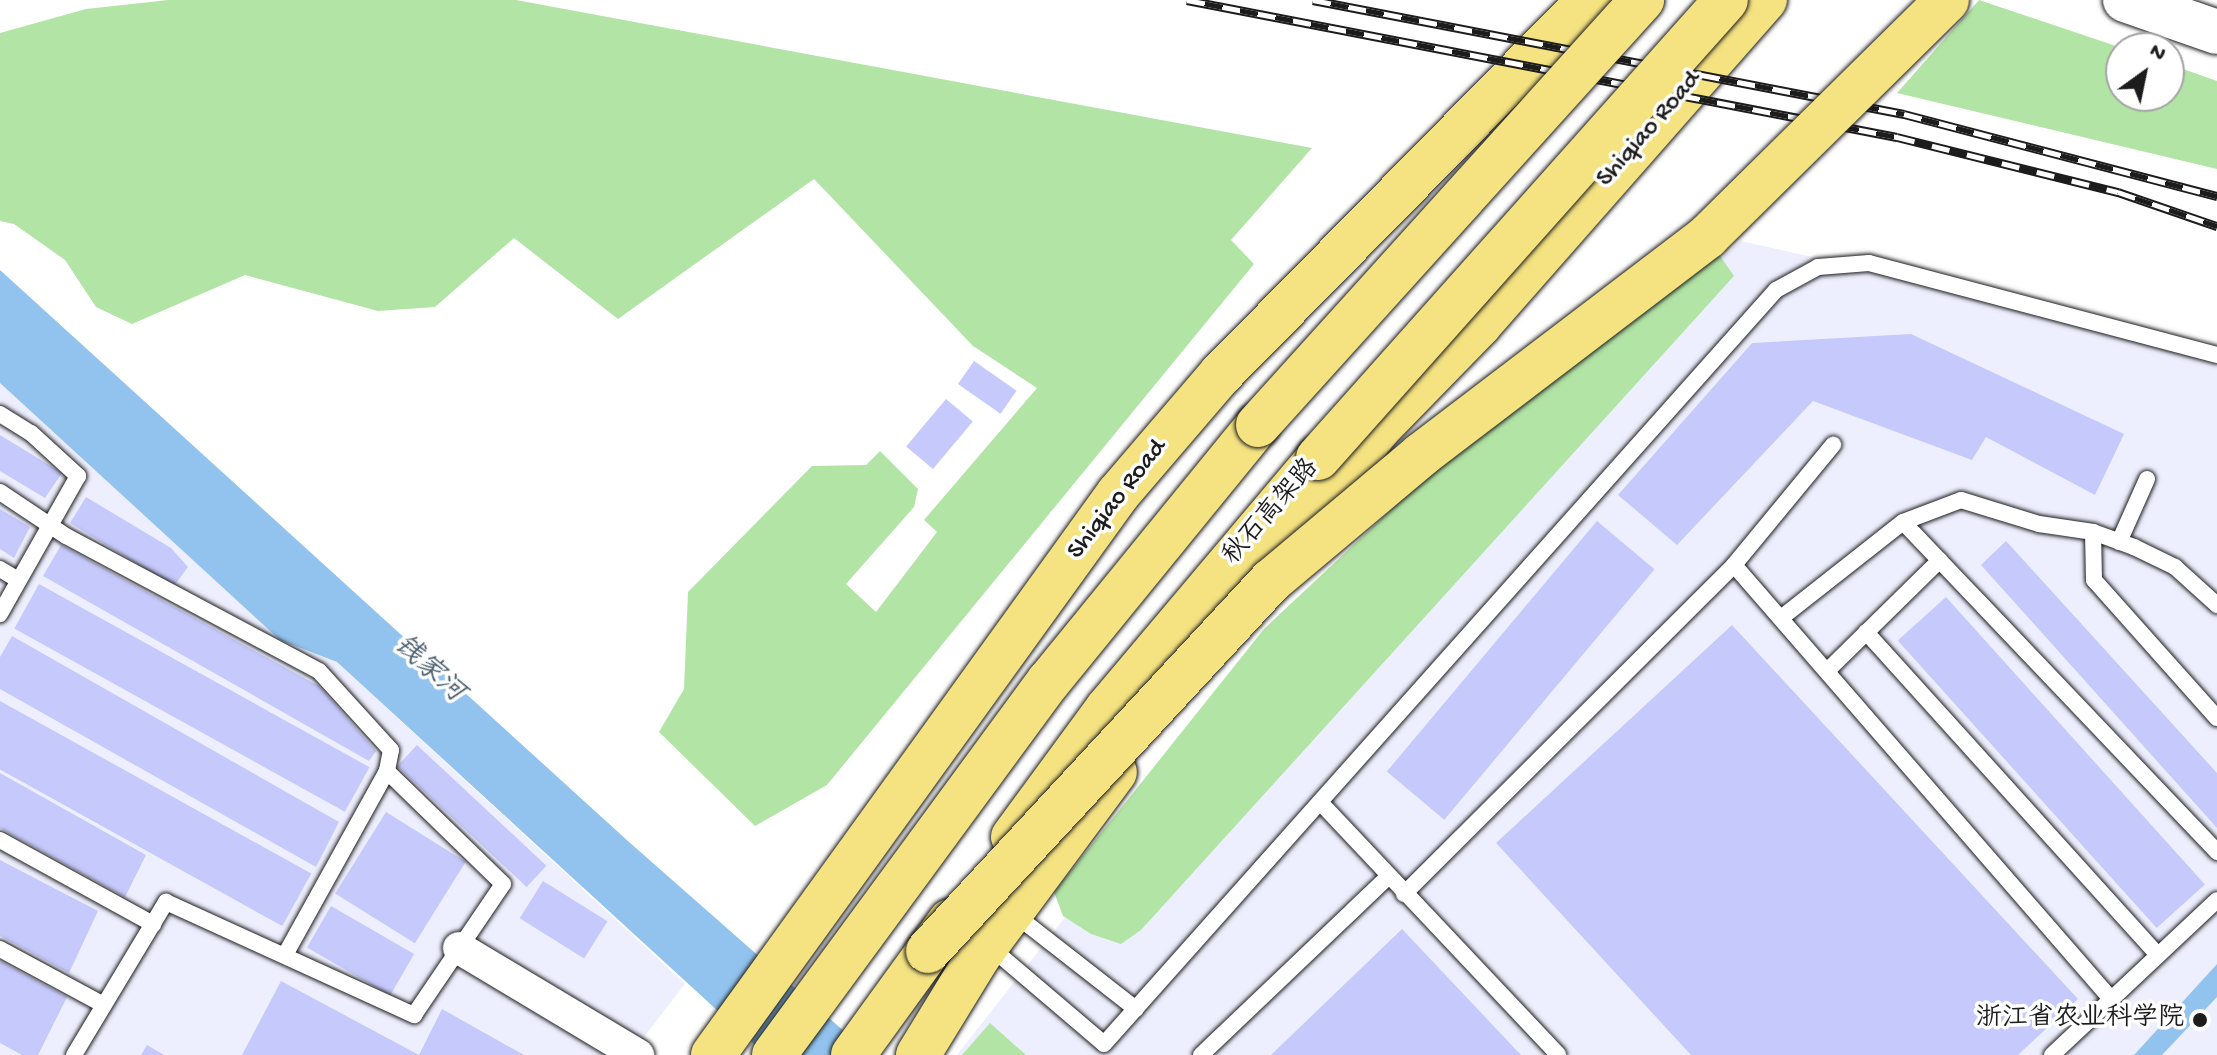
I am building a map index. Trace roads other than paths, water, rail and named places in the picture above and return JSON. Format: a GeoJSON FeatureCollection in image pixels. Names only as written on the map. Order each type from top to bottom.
{"type":"FeatureCollection","features":[{"type":"Feature","properties":{"kind":"main road","name":"Shiqiao Road"},"geometry":{"type":"LineString","coordinates":[[713,1055],[1118,494],[1221,374],[1589,0]]}},
{"type":"Feature","properties":{"kind":"main road"},"geometry":{"type":"LineString","coordinates":[[774,1055],[1049,681],[1209,482],[1642,0]]}},
{"type":"Feature","properties":{"kind":"main road","name":"秋石高架路"},"geometry":{"type":"LineString","coordinates":[[853,1055],[1107,709],[1272,510],[1726,0]]}},
{"type":"Feature","properties":{"kind":"main road","name":"Shiqiao Road"},"geometry":{"type":"LineString","coordinates":[[918,1055],[1000,928],[1273,559],[1379,428],[1480,324],[1765,0]]}},
{"type":"Feature","properties":{"kind":"main road"},"geometry":{"type":"LineString","coordinates":[[928,951],[1271,581],[1421,455],[1707,237],[1947,0]]}},
{"type":"Feature","properties":{"kind":"main road"},"geometry":{"type":"LineString","coordinates":[[2125,0],[2217,32]]}},
{"type":"Feature","properties":{"kind":"street"},"geometry":{"type":"LineString","coordinates":[[459,948],[638,1055]]}},
{"type":"Feature","properties":{"kind":"lane"},"geometry":{"type":"LineString","coordinates":[[1000,928],[1110,1050],[1136,1009],[1776,290],[1818,267],[1869,263],[2217,355]]}},
{"type":"Feature","properties":{"kind":"lane"},"geometry":{"type":"LineString","coordinates":[[0,414],[31,433],[78,476],[0,614]]}},
{"type":"Feature","properties":{"kind":"lane"},"geometry":{"type":"LineString","coordinates":[[1404,894],[1734,565],[1833,445]]}},
{"type":"Feature","properties":{"kind":"lane"},"geometry":{"type":"LineString","coordinates":[[2119,542],[2147,479]]}},
{"type":"Feature","properties":{"kind":"lane"},"geometry":{"type":"LineString","coordinates":[[0,492],[50,521],[66,536],[319,671],[391,750],[387,771],[286,953]]}},
{"type":"Feature","properties":{"kind":"lane"},"geometry":{"type":"LineString","coordinates":[[1781,618],[1903,522],[1961,500],[2039,524],[2093,532],[2119,542],[2175,567],[2217,605]]}},
{"type":"Feature","properties":{"kind":"lane"},"geometry":{"type":"LineString","coordinates":[[1903,522],[2217,852]]}},
{"type":"Feature","properties":{"kind":"lane"},"geometry":{"type":"LineString","coordinates":[[2093,532],[2094,580],[2217,718]]}},
{"type":"Feature","properties":{"kind":"lane"},"geometry":{"type":"LineString","coordinates":[[1827,671],[1940,560]]}},
{"type":"Feature","properties":{"kind":"lane"},"geometry":{"type":"LineString","coordinates":[[1734,565],[2111,999]]}},
{"type":"Feature","properties":{"kind":"lane"},"geometry":{"type":"LineString","coordinates":[[0,569],[18,580]]}},
{"type":"Feature","properties":{"kind":"lane"},"geometry":{"type":"LineString","coordinates":[[1866,632],[2158,955]]}},
{"type":"Feature","properties":{"kind":"lane"},"geometry":{"type":"LineString","coordinates":[[74,1055],[166,902],[286,953],[414,1015],[503,884],[387,771]]}},
{"type":"Feature","properties":{"kind":"lane"},"geometry":{"type":"LineString","coordinates":[[1320,802],[1558,1055]]}},
{"type":"Feature","properties":{"kind":"lane"},"geometry":{"type":"LineString","coordinates":[[0,840],[153,924]]}},
{"type":"Feature","properties":{"kind":"lane"},"geometry":{"type":"LineString","coordinates":[[1201,1055],[1388,877]]}},
{"type":"Feature","properties":{"kind":"lane"},"geometry":{"type":"LineString","coordinates":[[2052,1055],[2217,900]]}},
{"type":"Feature","properties":{"kind":"lane"},"geometry":{"type":"LineString","coordinates":[[1000,928],[1136,1009]]}},
{"type":"Feature","properties":{"kind":"lane"},"geometry":{"type":"LineString","coordinates":[[0,949],[104,1005]]}},
{"type":"Feature","properties":{"kind":"water","name":"钱家河"},"geometry":{"type":"Polygon","coordinates":[[[0,270],[629,842],[871,1055],[766,1055],[337,662],[280,640],[0,383],[0,270]]]}},
{"type":"Feature","properties":{"kind":"water"},"geometry":{"type":"Polygon","coordinates":[[[2217,964],[2217,997],[2162,1055],[2134,1055],[2217,964]]]}},
{"type":"Feature","properties":{"kind":"railway"},"geometry":{"type":"LineString","coordinates":[[1187,0],[1897,137],[2118,192],[2217,226]]}},
{"type":"Feature","properties":{"kind":"railway"},"geometry":{"type":"LineString","coordinates":[[1313,0],[1904,114],[2217,196]]}},
{"type":"Feature","properties":{"kind":"place","name":"浙江省农业科学院"},"geometry":{"type":"Point","coordinates":[2200,1020]}}]}
